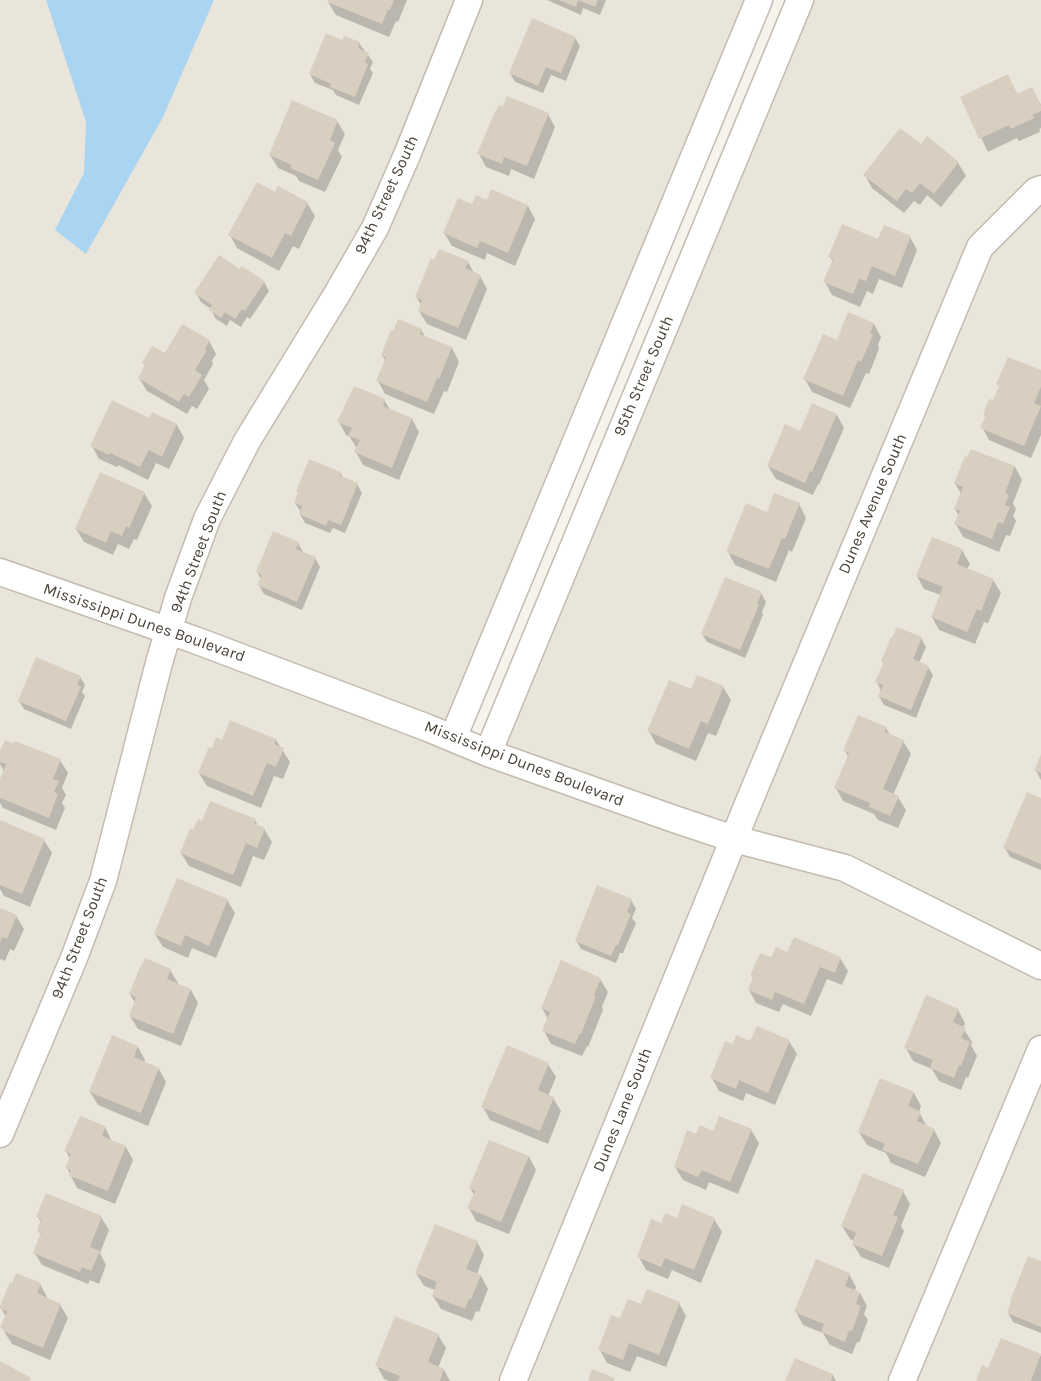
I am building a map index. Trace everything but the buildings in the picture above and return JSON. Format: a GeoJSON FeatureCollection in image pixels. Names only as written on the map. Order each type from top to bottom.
{"type":"FeatureCollection","features":[{"type":"Feature","properties":{"kind":"street","name":"94th Street South"},"geometry":{"type":"LineString","coordinates":[[0,1134],[74,958],[103,881],[178,598],[208,519],[247,441],[375,228],[408,155],[469,0]]}},
{"type":"Feature","properties":{"kind":"street"},"geometry":{"type":"LineString","coordinates":[[453,738],[759,0]]}},
{"type":"Feature","properties":{"kind":"street","name":"95th Street South"},"geometry":{"type":"LineString","coordinates":[[488,753],[800,0]]}},
{"type":"Feature","properties":{"kind":"street","name":"Dunes Avenue South"},"geometry":{"type":"LineString","coordinates":[[734,839],[980,247],[1036,191],[1041,190]]}},
{"type":"Feature","properties":{"kind":"street","name":"Mississippi Dunes Boulevard"},"geometry":{"type":"LineString","coordinates":[[0,573],[196,640],[488,753],[734,839],[845,868],[1041,966]]}},
{"type":"Feature","properties":{"kind":"street","name":"Dunes Lane South"},"geometry":{"type":"LineString","coordinates":[[513,1381],[734,839]]}},
{"type":"Feature","properties":{"kind":"street"},"geometry":{"type":"LineString","coordinates":[[902,1381],[1041,1049]]}},
{"type":"Feature","properties":{"kind":"shaded area"},"geometry":{"type":"Polygon","coordinates":[[[0,0],[759,0],[453,737],[487,753],[800,0],[1041,0],[1041,1381],[0,1381],[0,0]]]}},
{"type":"Feature","properties":{"kind":"water"},"geometry":{"type":"Polygon","coordinates":[[[46,0],[214,0],[163,117],[86,254],[55,230],[84,173],[86,122],[46,0]]]}}]}
